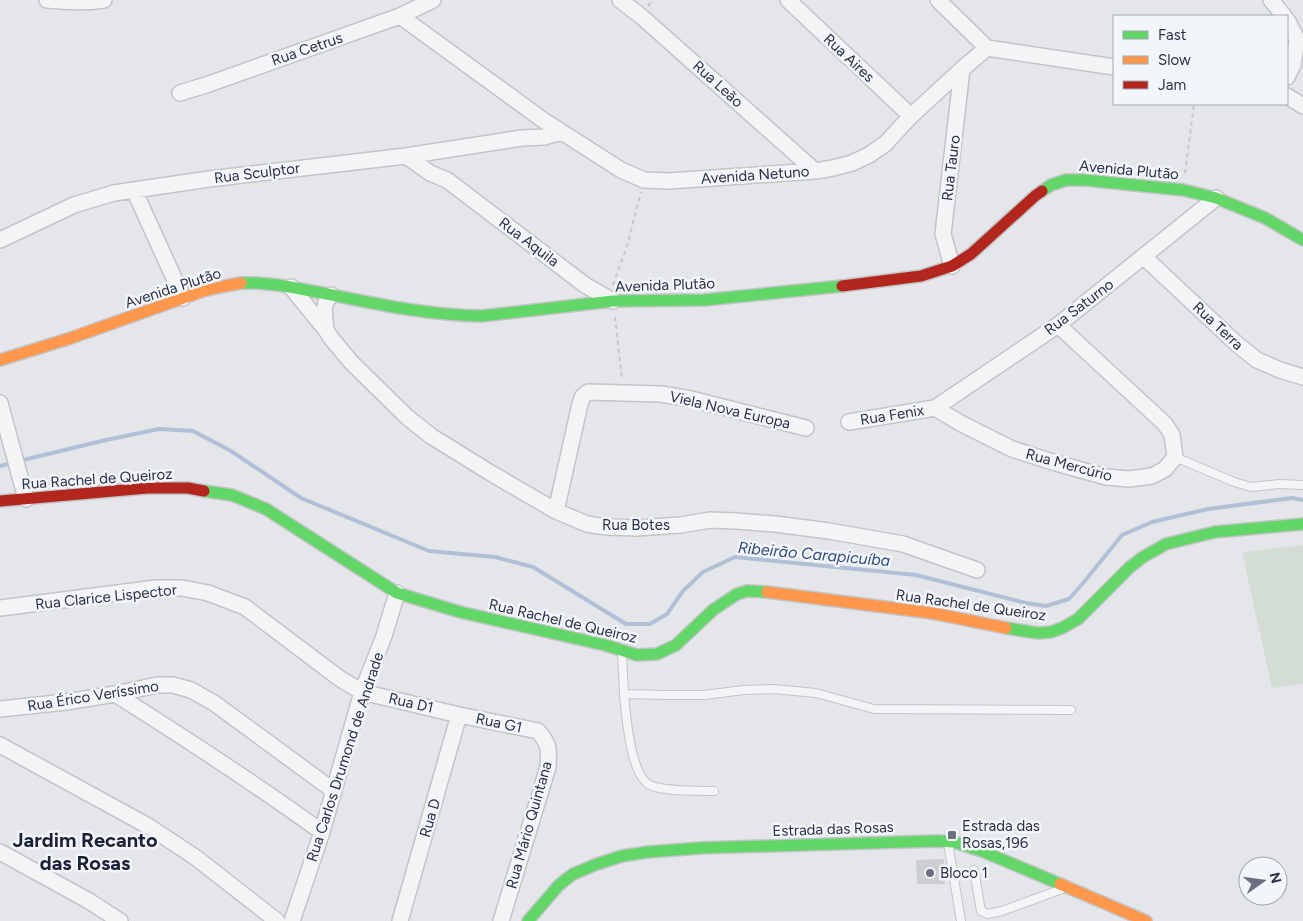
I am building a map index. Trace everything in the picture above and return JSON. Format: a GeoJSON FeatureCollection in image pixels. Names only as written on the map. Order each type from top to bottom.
{"type":"FeatureCollection","features":[{"type":"Feature","properties":{"kind":"street"},"geometry":{"type":"LineString","coordinates":[[47,0],[69,2],[104,0]]}},
{"type":"Feature","properties":{"kind":"street","name":"Rua Cetrus"},"geometry":{"type":"LineString","coordinates":[[180,93],[400,16],[433,0]]}},
{"type":"Feature","properties":{"kind":"street","name":"Rua Leão"},"geometry":{"type":"LineString","coordinates":[[620,0],[642,17],[815,171]]}},
{"type":"Feature","properties":{"kind":"street","name":"Rua Aires"},"geometry":{"type":"LineString","coordinates":[[788,0],[911,116]]}},
{"type":"Feature","properties":{"kind":"street"},"geometry":{"type":"LineString","coordinates":[[938,0],[987,48],[1113,67]]}},
{"type":"Feature","properties":{"kind":"street"},"geometry":{"type":"LineString","coordinates":[[1271,0],[1283,15]]}},
{"type":"Feature","properties":{"kind":"street","name":"Avenida Netuno"},"geometry":{"type":"LineString","coordinates":[[400,16],[543,120],[621,170],[644,180],[669,181],[815,171],[834,168],[852,162],[869,155],[885,144],[911,116],[987,48]]}},
{"type":"Feature","properties":{"kind":"street"},"geometry":{"type":"LineString","coordinates":[[1288,21],[1300,39],[1293,65],[1288,75]]}},
{"type":"Feature","properties":{"kind":"street","name":"Rua Tauro"},"geometry":{"type":"LineString","coordinates":[[952,266],[943,234],[962,69]]}},
{"type":"Feature","properties":{"kind":"street"},"geometry":{"type":"LineString","coordinates":[[1288,97],[1303,106]]}},
{"type":"Feature","properties":{"kind":"street"},"geometry":{"type":"LineString","coordinates":[[522,138],[543,120]]}},
{"type":"Feature","properties":{"kind":"street","name":"Rua Sculptor"},"geometry":{"type":"LineString","coordinates":[[0,240],[74,204],[134,190],[209,179],[406,156],[522,138],[544,137],[562,132]]}},
{"type":"Feature","properties":{"kind":"street"},"geometry":{"type":"LineString","coordinates":[[441,151],[441,169],[447,180]]}},
{"type":"Feature","properties":{"kind":"street","name":"Rua Aquila"},"geometry":{"type":"LineString","coordinates":[[406,156],[430,173],[447,180],[578,280],[613,301]]}},
{"type":"Feature","properties":{"kind":"street","name":"Avenida Plutão"},"geometry":{"type":"LineString","coordinates":[[0,360],[68,340],[224,285],[248,283],[291,287],[434,314],[481,316],[613,301],[704,300],[837,287],[921,276],[952,266],[970,254],[1035,196],[1050,186],[1066,180],[1085,180],[1183,190],[1216,198],[1265,218],[1303,240]]}},
{"type":"Feature","properties":{"kind":"street"},"geometry":{"type":"LineString","coordinates":[[134,190],[183,298]]}},
{"type":"Feature","properties":{"kind":"street","name":"Rua Saturno"},"geometry":{"type":"LineString","coordinates":[[935,408],[1058,325],[1216,198]]}},
{"type":"Feature","properties":{"kind":"street","name":"Rua Terra"},"geometry":{"type":"LineString","coordinates":[[1144,257],[1238,345],[1257,360],[1303,378]]}},
{"type":"Feature","properties":{"kind":"street"},"geometry":{"type":"LineString","coordinates":[[578,280],[580,292],[579,305]]}},
{"type":"Feature","properties":{"kind":"street","name":"Rua Botes"},"geometry":{"type":"LineString","coordinates":[[291,287],[350,362],[407,417],[431,436],[489,472],[556,511],[587,524],[637,528],[681,525],[710,520],[775,524],[903,544],[977,570]]}},
{"type":"Feature","properties":{"kind":"street"},"geometry":{"type":"LineString","coordinates":[[326,330],[325,307],[327,299],[331,295]]}},
{"type":"Feature","properties":{"kind":"street"},"geometry":{"type":"LineString","coordinates":[[1058,325],[1165,424],[1172,435],[1175,457]]}},
{"type":"Feature","properties":{"kind":"street","name":"Viela Nova Europa"},"geometry":{"type":"LineString","coordinates":[[556,511],[583,396],[588,392],[661,394],[691,398],[806,428]]}},
{"type":"Feature","properties":{"kind":"street"},"geometry":{"type":"LineString","coordinates":[[0,403],[26,499]]}},
{"type":"Feature","properties":{"kind":"street","name":"Rua Fenix"},"geometry":{"type":"LineString","coordinates":[[850,422],[935,408]]}},
{"type":"Feature","properties":{"kind":"street","name":"Rua Mercúrio"},"geometry":{"type":"LineString","coordinates":[[935,408],[1012,449],[1106,477],[1129,479],[1152,476],[1165,469],[1175,457]]}},
{"type":"Feature","properties":{"kind":"street","name":"Rua Rachel de Queiroz"},"geometry":{"type":"LineString","coordinates":[[0,502],[147,488],[188,488],[232,495],[266,509],[397,593],[460,612],[638,655],[657,654],[676,645],[723,602],[736,594],[747,591],[770,592],[932,613],[992,626],[1038,633],[1051,632],[1062,628],[1078,618],[1130,567],[1166,544],[1215,532],[1303,524]]}},
{"type":"Feature","properties":{"kind":"street","name":"Rua Clarice Lispector"},"geometry":{"type":"LineString","coordinates":[[0,608],[156,588],[182,588],[208,593],[245,607],[339,678],[362,692]]}},
{"type":"Feature","properties":{"kind":"street","name":"Rua Carlos Drumond de Andrade"},"geometry":{"type":"LineString","coordinates":[[292,921],[322,832],[362,692],[384,636],[397,593]]}},
{"type":"Feature","properties":{"kind":"street","name":"Rua Érico Veríssimo"},"geometry":{"type":"LineString","coordinates":[[0,709],[66,702],[157,685],[173,685],[191,690],[214,703],[334,791]]}},
{"type":"Feature","properties":{"kind":"street","name":"Rua D1"},"geometry":{"type":"LineString","coordinates":[[362,692],[459,715]]}},
{"type":"Feature","properties":{"kind":"street"},"geometry":{"type":"LineString","coordinates":[[115,694],[223,763],[322,832]]}},
{"type":"Feature","properties":{"kind":"street","name":"Rua G1"},"geometry":{"type":"LineString","coordinates":[[459,715],[538,731]]}},
{"type":"Feature","properties":{"kind":"street","name":"Rua D"},"geometry":{"type":"LineString","coordinates":[[400,921],[459,715]]}},
{"type":"Feature","properties":{"kind":"street","name":"Rua Mário Quintana"},"geometry":{"type":"LineString","coordinates":[[501,921],[548,767],[549,753],[546,741],[538,731]]}},
{"type":"Feature","properties":{"kind":"street"},"geometry":{"type":"LineString","coordinates":[[0,745],[148,826],[195,857],[278,921]]}},
{"type":"Feature","properties":{"kind":"street","name":"Estrada das Rosas"},"geometry":{"type":"LineString","coordinates":[[528,921],[573,874],[622,856],[700,848],[948,841],[982,851],[1146,921]]}},
{"type":"Feature","properties":{"kind":"street"},"geometry":{"type":"LineString","coordinates":[[0,852],[89,901],[120,921]]}},
{"type":"Feature","properties":{"kind":"lane"},"geometry":{"type":"LineString","coordinates":[[1175,457],[1234,482],[1251,487],[1280,484],[1303,485]]}},
{"type":"Feature","properties":{"kind":"lane"},"geometry":{"type":"LineString","coordinates":[[622,650],[629,741],[640,774],[650,786],[663,789],[714,790]]}},
{"type":"Feature","properties":{"kind":"lane"},"geometry":{"type":"LineString","coordinates":[[624,694],[704,695],[744,690],[773,689],[816,693],[874,709],[1071,710]]}},
{"type":"Feature","properties":{"kind":"lane"},"geometry":{"type":"LineString","coordinates":[[948,841],[962,921]]}},
{"type":"Feature","properties":{"kind":"lane"},"geometry":{"type":"LineString","coordinates":[[974,870],[981,912],[988,914],[1002,911],[1066,887]]}},
{"type":"Feature","properties":{"kind":"path"},"geometry":{"type":"LineString","coordinates":[[1183,190],[1194,105]]}},
{"type":"Feature","properties":{"kind":"path"},"geometry":{"type":"LineString","coordinates":[[624,392],[612,288],[627,246],[644,180]]}},
{"type":"Feature","properties":{"kind":"shaded area"},"geometry":{"type":"Polygon","coordinates":[[[1303,545],[1303,684],[1272,688],[1242,552],[1303,545]]]}},
{"type":"Feature","properties":{"kind":"building","name":"Bloco 1"},"geometry":{"type":"Polygon","coordinates":[[[944,859],[945,884],[917,884],[916,860],[944,859]]]}},
{"type":"Feature","properties":{"kind":"waterway","name":"Ribeirão Carapicuíba"},"geometry":{"type":"LineString","coordinates":[[19,461],[159,429],[193,431],[231,451],[301,498],[429,551],[495,557],[533,567],[626,624],[650,624],[667,614],[683,591],[703,572],[735,557],[916,575],[1026,603],[1046,606],[1069,599],[1122,535],[1152,522],[1208,509],[1292,498],[1303,500]]}},
{"type":"Feature","properties":{"kind":"waterway","name":"Ribeirão Carapicuíba"},"geometry":{"type":"LineString","coordinates":[[0,466],[12,463]]}},
{"type":"Feature","properties":{"kind":"traffic: fast"},"geometry":{"type":"LineString","coordinates":[[1042,191],[1051,185],[1066,180],[1085,180],[1183,190],[1216,198],[1265,218],[1303,240]]}},
{"type":"Feature","properties":{"kind":"traffic: fast"},"geometry":{"type":"LineString","coordinates":[[241,283],[278,285],[404,309],[481,316],[613,301],[704,300],[842,286]]}},
{"type":"Feature","properties":{"kind":"traffic: fast"},"geometry":{"type":"LineString","coordinates":[[204,491],[232,495],[266,509],[397,593],[460,612],[605,645],[637,655],[657,654],[676,645],[713,610],[737,594],[747,591],[767,592]]}},
{"type":"Feature","properties":{"kind":"traffic: fast"},"geometry":{"type":"LineString","coordinates":[[1006,628],[1038,633],[1051,632],[1062,628],[1078,619],[1130,567],[1166,544],[1215,532],[1303,524]]}},
{"type":"Feature","properties":{"kind":"traffic: fast"},"geometry":{"type":"LineString","coordinates":[[528,921],[559,885],[573,874],[622,856],[700,848],[954,842],[982,851],[1060,884]]}},
{"type":"Feature","properties":{"kind":"traffic: slow"},"geometry":{"type":"LineString","coordinates":[[0,360],[68,339],[203,291],[241,283]]}},
{"type":"Feature","properties":{"kind":"traffic: slow"},"geometry":{"type":"LineString","coordinates":[[767,592],[932,613],[1006,628]]}},
{"type":"Feature","properties":{"kind":"traffic: slow"},"geometry":{"type":"LineString","coordinates":[[1060,884],[1146,921]]}},
{"type":"Feature","properties":{"kind":"traffic: jam"},"geometry":{"type":"LineString","coordinates":[[842,286],[921,276],[952,266],[971,254],[1042,191]]}},
{"type":"Feature","properties":{"kind":"traffic: jam"},"geometry":{"type":"LineString","coordinates":[[0,501],[147,488],[188,488],[204,491]]}},
{"type":"Feature","properties":{"kind":"place","name":"Estrada das Rosas,196"},"geometry":{"type":"Point","coordinates":[952,835]}},
{"type":"Feature","properties":{"kind":"place","name":"Bloco 1"},"geometry":{"type":"Point","coordinates":[930,873]}},
{"type":"Feature","properties":{"kind":"district","name":"Jardim Recanto das Rosas"},"geometry":{"type":"Point","coordinates":[85,852]}}]}
